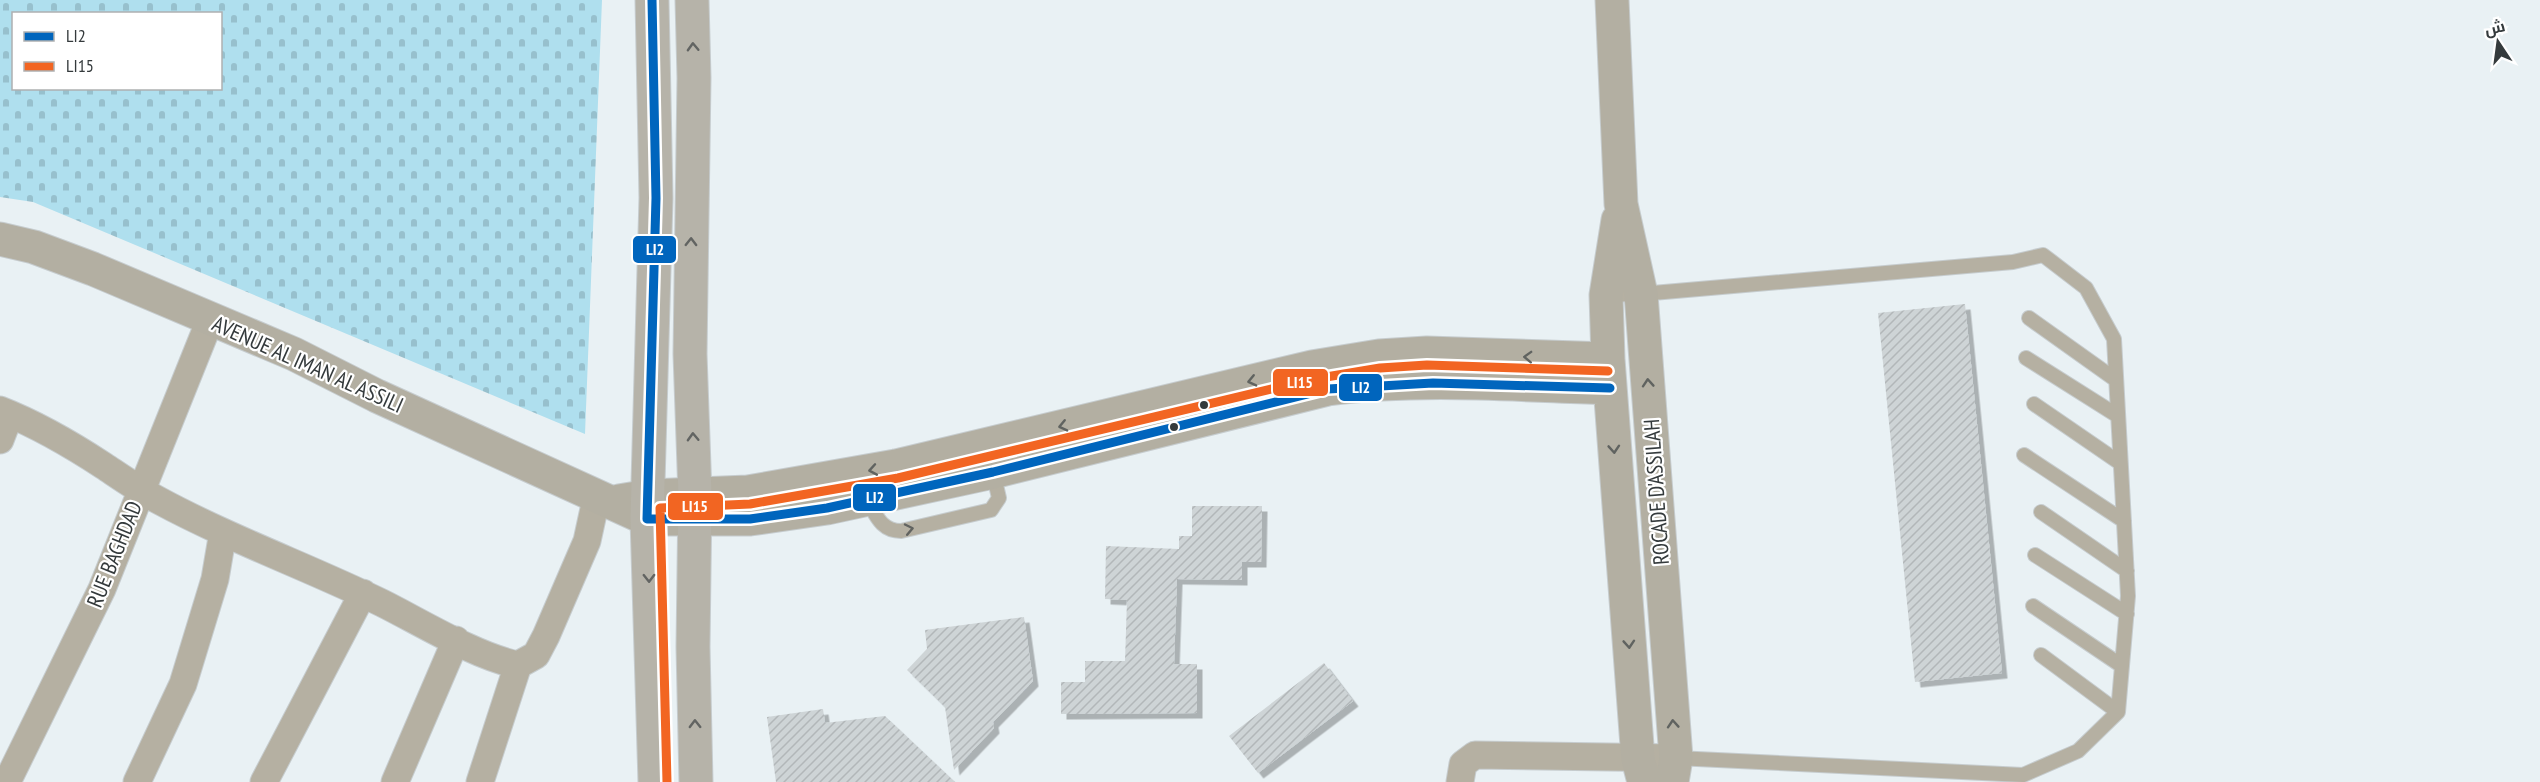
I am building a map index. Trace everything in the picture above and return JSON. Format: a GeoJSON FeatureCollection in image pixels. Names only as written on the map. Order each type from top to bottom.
{"type":"FeatureCollection","features":[{"type":"Feature","properties":{"kind":"main road"},"geometry":{"type":"LineString","coordinates":[[651,0],[656,198],[648,508],[655,782]]}},
{"type":"Feature","properties":{"kind":"main road"},"geometry":{"type":"LineString","coordinates":[[692,0],[694,78],[690,354],[695,508],[693,647],[696,782]]}},
{"type":"Feature","properties":{"kind":"street","name":"ROCADE D'ASSILAH"},"geometry":{"type":"LineString","coordinates":[[1612,0],[1621,204],[1641,294],[1674,770]]}},
{"type":"Feature","properties":{"kind":"street","name":"ROCADE D'ASSILAH"},"geometry":{"type":"LineString","coordinates":[[1621,204],[1606,295],[1609,374],[1641,771]]}},
{"type":"Feature","properties":{"kind":"street","name":"AVENUE AL IMAN AL ASSILI"},"geometry":{"type":"LineString","coordinates":[[0,238],[34,247],[93,269],[294,354],[377,396],[604,499],[648,508]]}},
{"type":"Feature","properties":{"kind":"street","name":"RUE BAGHDAD"},"geometry":{"type":"LineString","coordinates":[[7,782],[102,589],[210,320]]}},
{"type":"Feature","properties":{"kind":"street"},"geometry":{"type":"LineString","coordinates":[[695,508],[748,492],[896,466],[1312,367],[1379,356],[1427,353],[1609,374]]}},
{"type":"Feature","properties":{"kind":"street"},"geometry":{"type":"LineString","coordinates":[[648,508],[695,508],[750,519],[827,508],[993,472],[1328,389],[1370,383],[1609,374]]}},
{"type":"Feature","properties":{"kind":"street"},"geometry":{"type":"LineString","coordinates":[[0,440],[5,412],[102,465],[140,490],[223,532],[322,573],[456,640],[507,663],[518,665],[536,655],[546,636],[604,499]]}},
{"type":"Feature","properties":{"kind":"street"},"geometry":{"type":"LineString","coordinates":[[137,782],[183,684],[215,579],[223,532]]}},
{"type":"Feature","properties":{"kind":"street"},"geometry":{"type":"LineString","coordinates":[[264,782],[363,593]]}},
{"type":"Feature","properties":{"kind":"street"},"geometry":{"type":"LineString","coordinates":[[395,782],[456,640]]}},
{"type":"Feature","properties":{"kind":"street"},"geometry":{"type":"LineString","coordinates":[[480,782],[518,665]]}},
{"type":"Feature","properties":{"kind":"street"},"geometry":{"type":"LineString","coordinates":[[1460,782],[1463,764],[1475,755],[1641,771],[1674,770]]}},
{"type":"Feature","properties":{"kind":"lane"},"geometry":{"type":"LineString","coordinates":[[1606,295],[1641,294],[2013,262],[2043,255],[2086,288],[2114,339],[2127,571],[2127,614],[2118,712],[2078,751],[2023,775],[1674,770]]}},
{"type":"Feature","properties":{"kind":"lane"},"geometry":{"type":"LineString","coordinates":[[2030,318],[2116,380]]}},
{"type":"Feature","properties":{"kind":"lane"},"geometry":{"type":"LineString","coordinates":[[2026,358],[2118,416]]}},
{"type":"Feature","properties":{"kind":"lane"},"geometry":{"type":"LineString","coordinates":[[2034,404],[2120,463]]}},
{"type":"Feature","properties":{"kind":"lane"},"geometry":{"type":"LineString","coordinates":[[2024,455],[2124,521]]}},
{"type":"Feature","properties":{"kind":"lane"},"geometry":{"type":"LineString","coordinates":[[2041,512],[2127,571]]}},
{"type":"Feature","properties":{"kind":"lane"},"geometry":{"type":"LineString","coordinates":[[2035,555],[2127,614]]}},
{"type":"Feature","properties":{"kind":"lane"},"geometry":{"type":"LineString","coordinates":[[2032,606],[2122,666]]}},
{"type":"Feature","properties":{"kind":"lane"},"geometry":{"type":"LineString","coordinates":[[2041,655],[2118,712]]}},
{"type":"Feature","properties":{"kind":"green space"},"geometry":{"type":"Polygon","coordinates":[[[0,0],[602,0],[585,434],[33,202],[0,197],[0,0]]]}},
{"type":"Feature","properties":{"kind":"building"},"geometry":{"type":"Polygon","coordinates":[[[1965,304],[2002,673],[1915,682],[1878,313],[1965,304]]]}},
{"type":"Feature","properties":{"kind":"building"},"geometry":{"type":"Polygon","coordinates":[[[1192,506],[1262,506],[1261,562],[1242,562],[1242,580],[1177,579],[1174,664],[1197,664],[1197,713],[1061,714],[1061,682],[1085,682],[1085,661],[1125,661],[1127,600],[1105,599],[1106,546],[1179,549],[1179,536],[1192,536],[1192,506]]]}},
{"type":"Feature","properties":{"kind":"building"},"geometry":{"type":"Polygon","coordinates":[[[1024,617],[1033,681],[993,722],[994,728],[954,770],[945,707],[907,670],[927,649],[925,630],[1024,617]]]}},
{"type":"Feature","properties":{"kind":"building"},"geometry":{"type":"Polygon","coordinates":[[[1324,663],[1353,701],[1258,773],[1229,736],[1324,663]]]}},
{"type":"Feature","properties":{"kind":"building"},"geometry":{"type":"Polygon","coordinates":[[[823,709],[825,723],[885,716],[955,782],[776,782],[767,717],[823,709]]]}},
{"type":"Feature","properties":{"kind":"transit line","name":"LI2"},"geometry":{"type":"LineString","coordinates":[[652,0],[656,198],[647,519],[750,519],[827,508],[993,472],[1328,389],[1433,383],[1610,388]]}},
{"type":"Feature","properties":{"kind":"transit line","name":"LI15"},"geometry":{"type":"LineString","coordinates":[[667,782],[660,508],[750,504],[898,478],[1314,379],[1380,368],[1427,365],[1608,371]]}}]}
